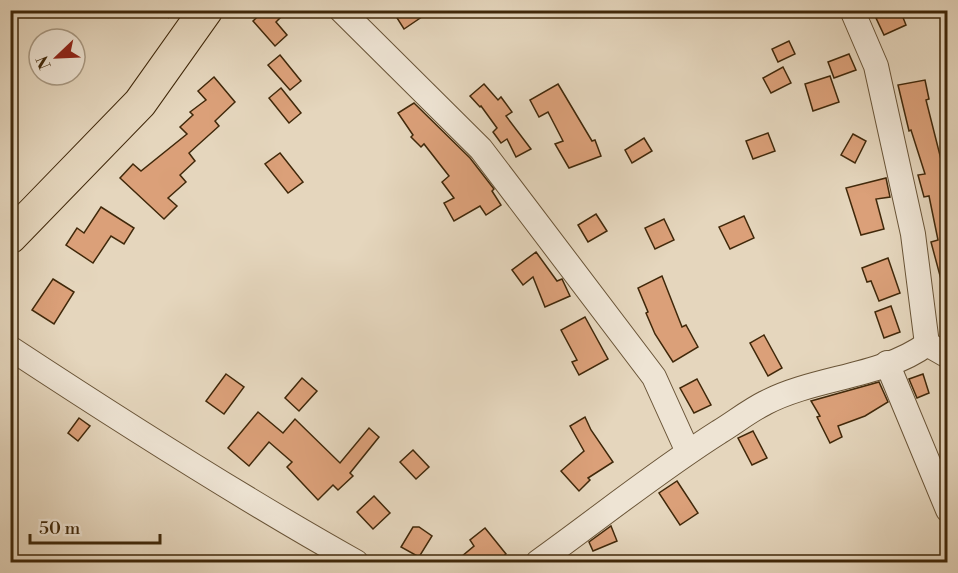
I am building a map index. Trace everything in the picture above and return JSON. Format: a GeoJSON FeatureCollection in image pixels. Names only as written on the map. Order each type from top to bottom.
{"type":"FeatureCollection","features":[{"type":"Feature","properties":{"kind":"highway"},"geometry":{"type":"LineString","coordinates":[[10,237],[140,103],[206,10]]}},
{"type":"Feature","properties":{"kind":"street"},"geometry":{"type":"LineString","coordinates":[[341,10],[481,149],[654,377],[688,452]]}},
{"type":"Feature","properties":{"kind":"street"},"geometry":{"type":"LineString","coordinates":[[538,562],[688,452],[766,403],[917,351],[938,350],[876,66],[852,10]]}},
{"type":"Feature","properties":{"kind":"street"},"geometry":{"type":"LineString","coordinates":[[10,348],[266,511],[356,562]]}},
{"type":"Feature","properties":{"kind":"street"},"geometry":{"type":"LineString","coordinates":[[887,363],[948,510]]}},
{"type":"Feature","properties":{"kind":"building"},"geometry":{"type":"Polygon","coordinates":[[[265,10],[288,10],[276,22],[287,35],[275,46],[253,21],[265,10]]]}},
{"type":"Feature","properties":{"kind":"building"},"geometry":{"type":"Polygon","coordinates":[[[392,10],[432,10],[404,29],[392,10]]]}},
{"type":"Feature","properties":{"kind":"building"},"geometry":{"type":"Polygon","coordinates":[[[893,10],[900,10],[906,25],[884,35],[876,18],[893,10]]]}},
{"type":"Feature","properties":{"kind":"building"},"geometry":{"type":"Polygon","coordinates":[[[789,41],[795,54],[778,62],[772,49],[789,41]]]}},
{"type":"Feature","properties":{"kind":"building"},"geometry":{"type":"Polygon","coordinates":[[[849,54],[856,70],[834,78],[828,62],[849,54]]]}},
{"type":"Feature","properties":{"kind":"building"},"geometry":{"type":"Polygon","coordinates":[[[280,55],[301,81],[290,90],[268,65],[280,55]]]}},
{"type":"Feature","properties":{"kind":"building"},"geometry":{"type":"Polygon","coordinates":[[[783,67],[791,83],[771,93],[763,78],[783,67]]]}},
{"type":"Feature","properties":{"kind":"building"},"geometry":{"type":"Polygon","coordinates":[[[830,76],[839,102],[813,111],[805,84],[830,76]]]}},
{"type":"Feature","properties":{"kind":"building"},"geometry":{"type":"Polygon","coordinates":[[[214,77],[235,102],[215,121],[219,126],[189,153],[195,161],[180,175],[186,182],[168,198],[177,206],[164,219],[120,178],[133,164],[141,171],[187,134],[180,127],[193,115],[190,112],[206,100],[198,91],[214,77]]]}},
{"type":"Feature","properties":{"kind":"building"},"geometry":{"type":"Polygon","coordinates":[[[925,80],[929,99],[926,100],[948,187],[948,286],[943,287],[931,242],[938,240],[929,196],[924,197],[918,175],[925,174],[911,130],[909,131],[898,85],[925,80]]]}},
{"type":"Feature","properties":{"kind":"building"},"geometry":{"type":"Polygon","coordinates":[[[484,84],[498,100],[501,97],[512,112],[506,116],[531,149],[516,157],[507,139],[501,143],[493,132],[497,128],[481,106],[470,96],[484,84]]]}},
{"type":"Feature","properties":{"kind":"building"},"geometry":{"type":"Polygon","coordinates":[[[558,84],[592,141],[595,140],[601,156],[569,168],[555,144],[563,141],[548,112],[539,117],[530,100],[558,84]]]}},
{"type":"Feature","properties":{"kind":"building"},"geometry":{"type":"Polygon","coordinates":[[[281,88],[301,113],[289,123],[269,98],[281,88]]]}},
{"type":"Feature","properties":{"kind":"building"},"geometry":{"type":"Polygon","coordinates":[[[414,103],[470,158],[494,189],[492,191],[501,205],[486,215],[480,206],[454,221],[444,203],[454,198],[442,182],[449,176],[424,144],[421,147],[411,137],[413,135],[398,113],[414,103]]]}},
{"type":"Feature","properties":{"kind":"building"},"geometry":{"type":"Polygon","coordinates":[[[768,133],[775,151],[753,159],[746,141],[768,133]]]}},
{"type":"Feature","properties":{"kind":"building"},"geometry":{"type":"Polygon","coordinates":[[[853,134],[866,141],[855,163],[841,155],[853,134]]]}},
{"type":"Feature","properties":{"kind":"building"},"geometry":{"type":"Polygon","coordinates":[[[644,138],[652,151],[632,163],[625,150],[644,138]]]}},
{"type":"Feature","properties":{"kind":"building"},"geometry":{"type":"Polygon","coordinates":[[[280,153],[303,182],[288,193],[265,164],[280,153]]]}},
{"type":"Feature","properties":{"kind":"building"},"geometry":{"type":"Polygon","coordinates":[[[886,178],[890,197],[876,199],[884,229],[861,235],[846,188],[886,178]]]}},
{"type":"Feature","properties":{"kind":"building"},"geometry":{"type":"Polygon","coordinates":[[[101,207],[134,228],[124,244],[111,236],[93,263],[66,245],[77,228],[84,233],[101,207]]]}},
{"type":"Feature","properties":{"kind":"building"},"geometry":{"type":"Polygon","coordinates":[[[596,214],[607,231],[588,242],[578,225],[596,214]]]}},
{"type":"Feature","properties":{"kind":"building"},"geometry":{"type":"Polygon","coordinates":[[[744,216],[754,238],[730,249],[719,227],[744,216]]]}},
{"type":"Feature","properties":{"kind":"building"},"geometry":{"type":"Polygon","coordinates":[[[664,219],[674,240],[655,249],[645,228],[664,219]]]}},
{"type":"Feature","properties":{"kind":"building"},"geometry":{"type":"Polygon","coordinates":[[[536,252],[557,281],[562,279],[570,296],[545,307],[533,277],[523,285],[512,270],[536,252]]]}},
{"type":"Feature","properties":{"kind":"building"},"geometry":{"type":"Polygon","coordinates":[[[888,258],[900,293],[879,301],[871,281],[867,282],[862,268],[888,258]]]}},
{"type":"Feature","properties":{"kind":"building"},"geometry":{"type":"Polygon","coordinates":[[[662,276],[682,327],[686,325],[698,347],[673,362],[655,334],[638,288],[662,276]]]}},
{"type":"Feature","properties":{"kind":"building"},"geometry":{"type":"Polygon","coordinates":[[[53,279],[74,292],[54,324],[32,310],[53,279]]]}},
{"type":"Feature","properties":{"kind":"building"},"geometry":{"type":"Polygon","coordinates":[[[891,306],[900,332],[884,338],[875,312],[891,306]]]}},
{"type":"Feature","properties":{"kind":"building"},"geometry":{"type":"Polygon","coordinates":[[[585,317],[608,359],[579,375],[572,362],[577,360],[561,330],[585,317]]]}},
{"type":"Feature","properties":{"kind":"building"},"geometry":{"type":"Polygon","coordinates":[[[764,335],[782,368],[768,376],[750,343],[764,335]]]}},
{"type":"Feature","properties":{"kind":"building"},"geometry":{"type":"Polygon","coordinates":[[[226,374],[244,387],[224,414],[206,401],[226,374]]]}},
{"type":"Feature","properties":{"kind":"building"},"geometry":{"type":"Polygon","coordinates":[[[923,374],[929,393],[917,398],[909,379],[923,374]]]}},
{"type":"Feature","properties":{"kind":"building"},"geometry":{"type":"Polygon","coordinates":[[[302,378],[317,391],[299,411],[285,398],[302,378]]]}},
{"type":"Feature","properties":{"kind":"building"},"geometry":{"type":"Polygon","coordinates":[[[697,379],[711,405],[694,413],[680,388],[697,379]]]}},
{"type":"Feature","properties":{"kind":"building"},"geometry":{"type":"Polygon","coordinates":[[[879,382],[888,402],[865,416],[838,426],[842,437],[830,443],[817,417],[820,416],[811,401],[879,382]]]}},
{"type":"Feature","properties":{"kind":"building"},"geometry":{"type":"Polygon","coordinates":[[[258,412],[283,433],[295,419],[340,463],[369,428],[379,437],[350,473],[353,476],[338,490],[333,485],[318,500],[287,467],[292,462],[269,442],[249,466],[228,448],[258,412]]]}},
{"type":"Feature","properties":{"kind":"building"},"geometry":{"type":"Polygon","coordinates":[[[585,417],[613,462],[588,478],[590,480],[579,491],[561,471],[584,451],[570,426],[585,417]]]}},
{"type":"Feature","properties":{"kind":"building"},"geometry":{"type":"Polygon","coordinates":[[[79,418],[90,426],[78,441],[68,433],[79,418]]]}},
{"type":"Feature","properties":{"kind":"building"},"geometry":{"type":"Polygon","coordinates":[[[753,431],[767,458],[752,465],[738,438],[753,431]]]}},
{"type":"Feature","properties":{"kind":"building"},"geometry":{"type":"Polygon","coordinates":[[[413,450],[429,467],[416,479],[400,462],[413,450]]]}},
{"type":"Feature","properties":{"kind":"building"},"geometry":{"type":"Polygon","coordinates":[[[677,481],[698,513],[680,525],[659,493],[677,481]]]}},
{"type":"Feature","properties":{"kind":"building"},"geometry":{"type":"Polygon","coordinates":[[[374,496],[390,513],[373,529],[357,512],[374,496]]]}},
{"type":"Feature","properties":{"kind":"building"},"geometry":{"type":"Polygon","coordinates":[[[611,526],[617,541],[593,551],[589,542],[611,526]]]}},
{"type":"Feature","properties":{"kind":"building"},"geometry":{"type":"Polygon","coordinates":[[[413,527],[419,527],[432,536],[419,557],[401,547],[413,527]]]}},
{"type":"Feature","properties":{"kind":"building"},"geometry":{"type":"Polygon","coordinates":[[[485,528],[506,554],[496,562],[455,562],[474,546],[470,540],[485,528]]]}}]}
